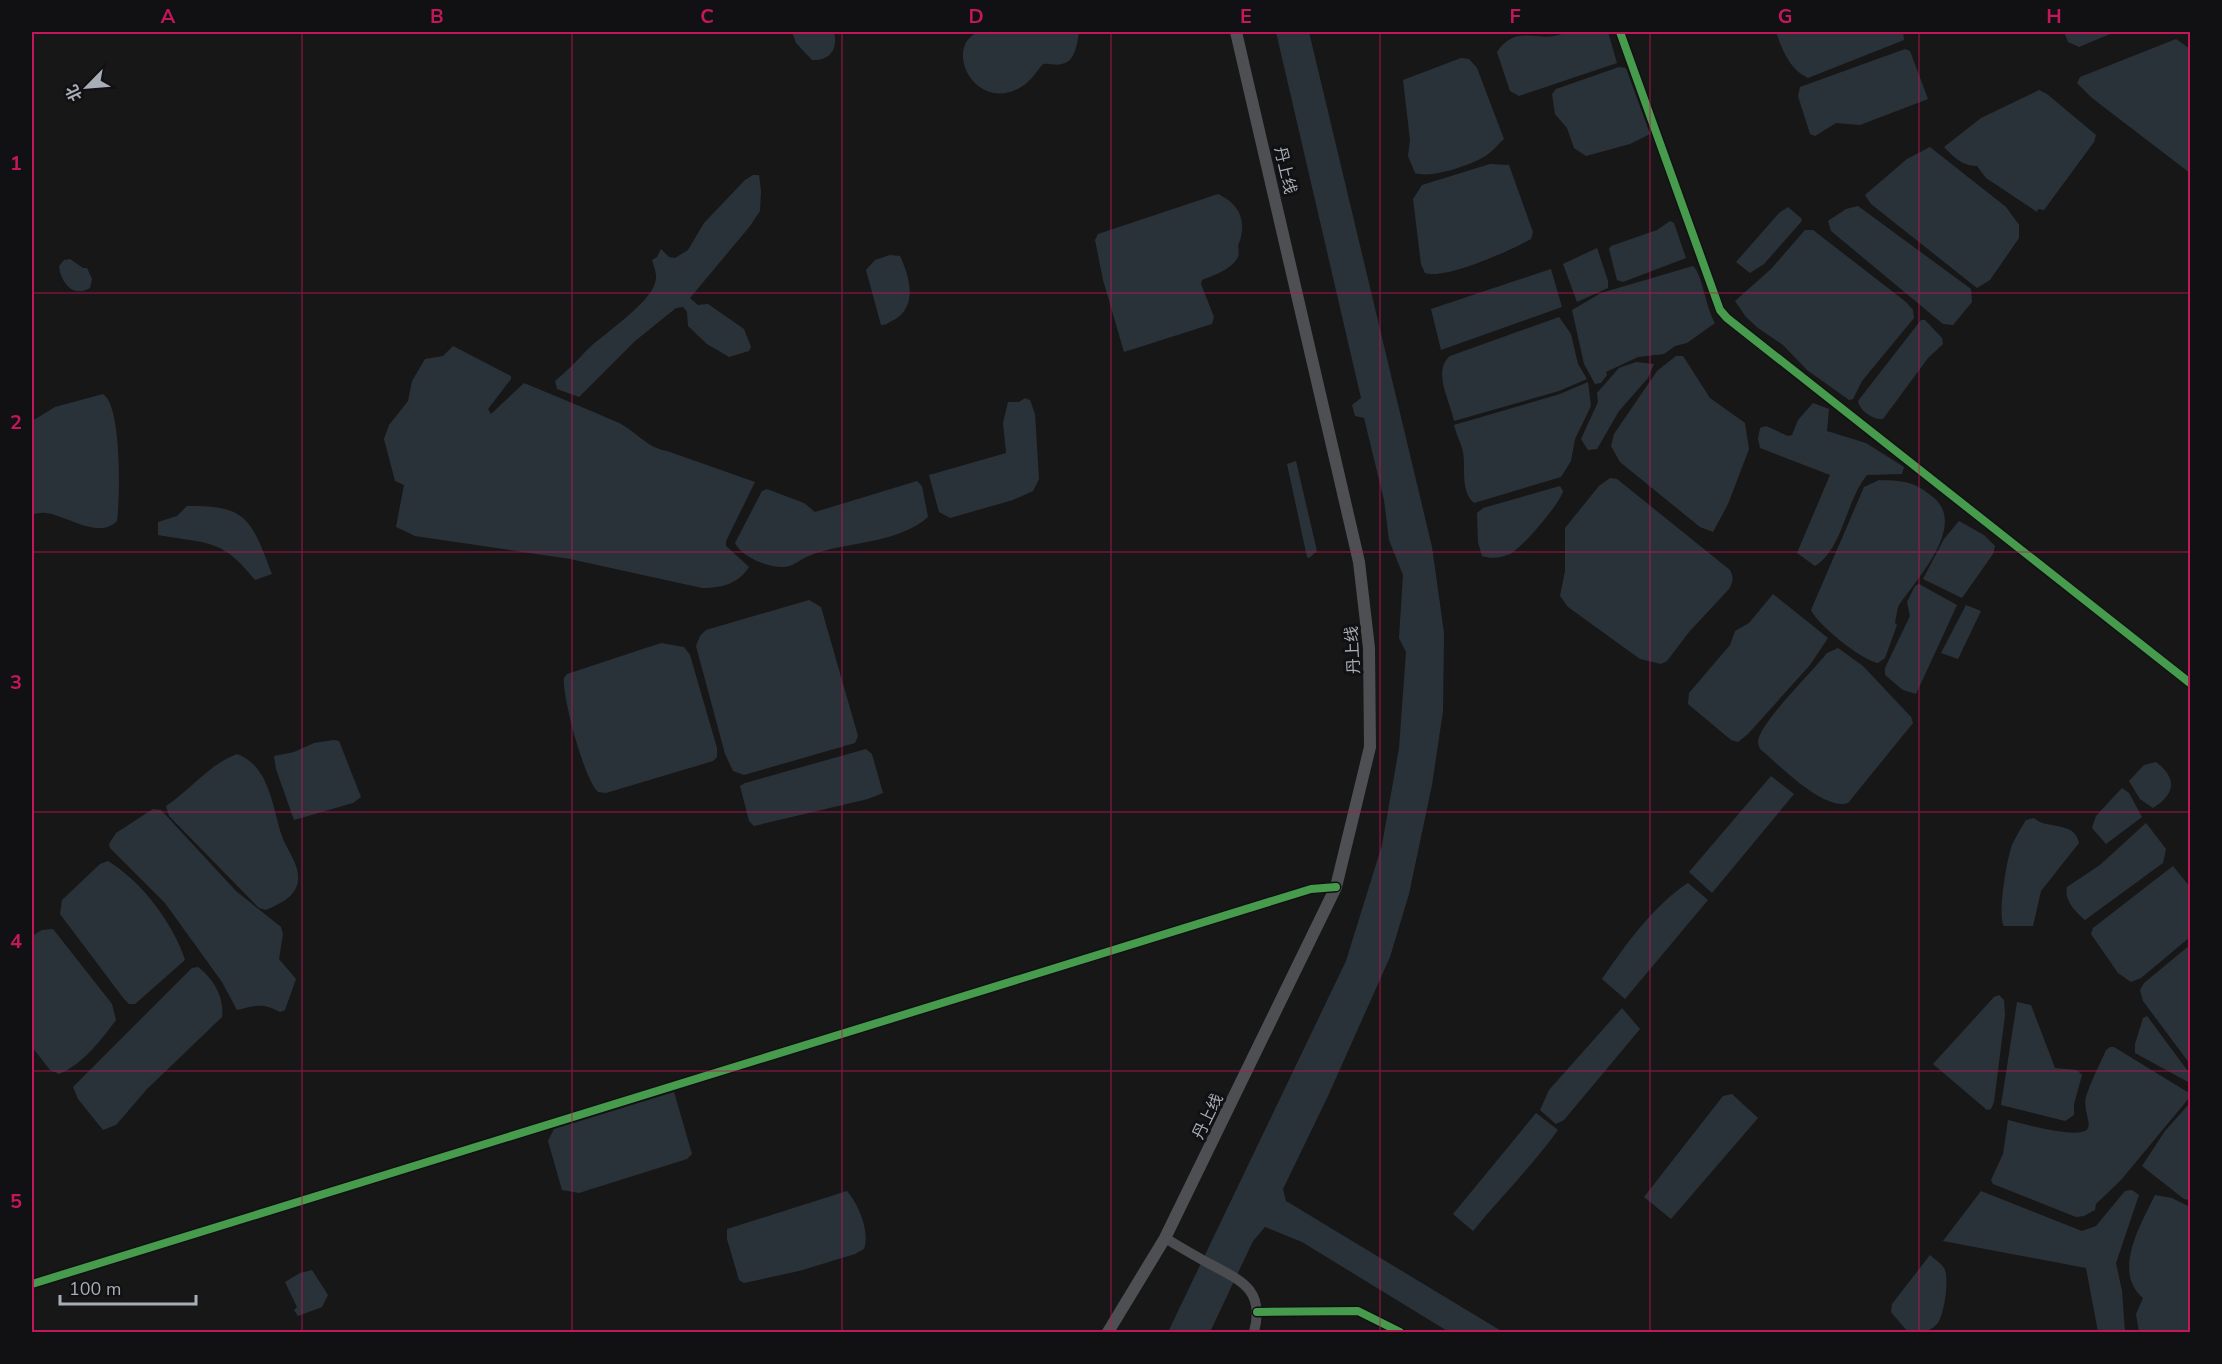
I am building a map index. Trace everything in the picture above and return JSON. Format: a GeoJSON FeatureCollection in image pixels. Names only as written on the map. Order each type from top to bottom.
{"type":"FeatureCollection","features":[{"type":"Feature","properties":{"kind":"main road","name":"丹上线"},"geometry":{"type":"LineString","coordinates":[[1108,1332],[1165,1238],[1336,887],[1370,747],[1369,648],[1359,562],[1236,32]]}},
{"type":"Feature","properties":{"kind":"street"},"geometry":{"type":"LineString","coordinates":[[1620,32],[1720,310],[1727,318],[2190,683]]}},
{"type":"Feature","properties":{"kind":"street"},"geometry":{"type":"LineString","coordinates":[[32,1284],[1311,889],[1336,887]]}},
{"type":"Feature","properties":{"kind":"street"},"geometry":{"type":"LineString","coordinates":[[1165,1238],[1240,1280],[1255,1297],[1257,1312],[1254,1332]]}},
{"type":"Feature","properties":{"kind":"street"},"geometry":{"type":"LineString","coordinates":[[1257,1312],[1358,1311],[1400,1332]]}},
{"type":"Feature","properties":{"kind":"shaded area"},"geometry":{"type":"Polygon","coordinates":[[[792,32],[834,32],[834,48],[828,56],[812,60],[796,43],[792,32]]]}},
{"type":"Feature","properties":{"kind":"shaded area"},"geometry":{"type":"Polygon","coordinates":[[[978,32],[1079,32],[1075,51],[1067,62],[1060,65],[1043,64],[1024,85],[1005,93],[990,92],[978,86],[969,76],[964,64],[963,51],[968,40],[978,32]]]}},
{"type":"Feature","properties":{"kind":"shaded area"},"geometry":{"type":"Polygon","coordinates":[[[1276,32],[1309,32],[1432,547],[1444,633],[1443,711],[1432,785],[1409,894],[1390,957],[1328,1096],[1283,1189],[1286,1201],[1503,1332],[1449,1332],[1302,1242],[1265,1227],[1253,1241],[1210,1332],[1168,1332],[1346,961],[1382,845],[1399,748],[1406,652],[1399,638],[1403,575],[1389,540],[1384,500],[1364,418],[1355,416],[1352,405],[1361,398],[1276,32]]]}},
{"type":"Feature","properties":{"kind":"shaded area"},"geometry":{"type":"Polygon","coordinates":[[[1566,32],[1608,32],[1617,63],[1519,96],[1510,91],[1497,52],[1505,43],[1521,36],[1547,37],[1566,32]]]}},
{"type":"Feature","properties":{"kind":"shaded area"},"geometry":{"type":"Polygon","coordinates":[[[1776,32],[1903,32],[1904,40],[1808,78],[1791,64],[1776,32]]]}},
{"type":"Feature","properties":{"kind":"shaded area"},"geometry":{"type":"Polygon","coordinates":[[[2064,32],[2115,32],[2079,47],[2068,42],[2064,32]]]}},
{"type":"Feature","properties":{"kind":"shaded area"},"geometry":{"type":"Polygon","coordinates":[[[2176,39],[2190,49],[2190,173],[2092,98],[2077,83],[2080,77],[2176,39]]]}},
{"type":"Feature","properties":{"kind":"shaded area"},"geometry":{"type":"Polygon","coordinates":[[[1905,49],[1910,51],[1928,99],[1860,125],[1836,123],[1815,136],[1810,134],[1798,96],[1800,87],[1905,49]]]}},
{"type":"Feature","properties":{"kind":"shaded area"},"geometry":{"type":"Polygon","coordinates":[[[1461,58],[1469,59],[1477,68],[1504,139],[1487,155],[1462,167],[1441,173],[1415,173],[1408,156],[1410,140],[1403,80],[1461,58]]]}},
{"type":"Feature","properties":{"kind":"shaded area"},"geometry":{"type":"Polygon","coordinates":[[[1619,67],[1626,68],[1650,134],[1630,144],[1586,156],[1574,148],[1567,128],[1555,114],[1552,94],[1556,89],[1619,67]]]}},
{"type":"Feature","properties":{"kind":"shaded area"},"geometry":{"type":"Polygon","coordinates":[[[2039,90],[2047,94],[2096,135],[2094,142],[2044,210],[2038,209],[2037,212],[1986,178],[1977,166],[1963,163],[1944,147],[1981,118],[2039,90]]]}},
{"type":"Feature","properties":{"kind":"shaded area"},"geometry":{"type":"Polygon","coordinates":[[[1930,147],[2006,207],[2019,225],[2019,238],[1990,280],[1977,288],[1871,204],[1865,195],[1907,159],[1930,147]]]}},
{"type":"Feature","properties":{"kind":"shaded area"},"geometry":{"type":"Polygon","coordinates":[[[1490,164],[1509,165],[1533,232],[1531,239],[1462,268],[1435,274],[1425,273],[1421,264],[1413,199],[1422,185],[1490,164]]]}},
{"type":"Feature","properties":{"kind":"shaded area"},"geometry":{"type":"Polygon","coordinates":[[[753,175],[759,175],[760,211],[690,298],[698,305],[708,304],[744,329],[751,347],[749,351],[729,357],[707,344],[688,326],[687,312],[683,307],[676,308],[635,341],[579,397],[557,389],[555,381],[592,345],[644,301],[651,292],[656,277],[652,260],[657,257],[661,249],[669,257],[675,258],[688,250],[704,223],[745,180],[753,175]]]}},
{"type":"Feature","properties":{"kind":"shaded area"},"geometry":{"type":"Polygon","coordinates":[[[1218,194],[1236,208],[1240,214],[1242,228],[1238,245],[1239,255],[1235,262],[1222,272],[1202,280],[1201,284],[1214,317],[1212,324],[1124,352],[1103,280],[1095,240],[1098,234],[1218,194]]]}},
{"type":"Feature","properties":{"kind":"shaded area"},"geometry":{"type":"Polygon","coordinates":[[[1858,206],[1971,289],[1972,302],[1953,325],[1943,324],[1831,231],[1828,221],[1846,209],[1858,206]]]}},
{"type":"Feature","properties":{"kind":"shaded area"},"geometry":{"type":"Polygon","coordinates":[[[1788,207],[1802,219],[1801,222],[1764,264],[1750,273],[1736,262],[1779,213],[1788,207]]]}},
{"type":"Feature","properties":{"kind":"shaded area"},"geometry":{"type":"Polygon","coordinates":[[[1670,221],[1674,223],[1686,258],[1623,282],[1617,280],[1609,249],[1611,246],[1657,230],[1670,221]]]}},
{"type":"Feature","properties":{"kind":"shaded area"},"geometry":{"type":"Polygon","coordinates":[[[1805,230],[1813,230],[1906,302],[1913,310],[1914,318],[1862,381],[1853,399],[1849,400],[1807,370],[1783,345],[1746,317],[1735,301],[1771,269],[1805,230]]]}},
{"type":"Feature","properties":{"kind":"shaded area"},"geometry":{"type":"Polygon","coordinates":[[[1597,248],[1608,281],[1608,288],[1577,302],[1563,264],[1597,248]]]}},
{"type":"Feature","properties":{"kind":"shaded area"},"geometry":{"type":"Polygon","coordinates":[[[890,255],[900,256],[909,282],[909,299],[902,314],[887,324],[881,325],[866,270],[875,260],[890,255]]]}},
{"type":"Feature","properties":{"kind":"shaded area"},"geometry":{"type":"Polygon","coordinates":[[[70,259],[83,268],[87,268],[92,279],[90,288],[84,291],[73,290],[65,283],[59,266],[64,260],[70,259]]]}},
{"type":"Feature","properties":{"kind":"shaded area"},"geometry":{"type":"Polygon","coordinates":[[[1693,266],[1715,323],[1687,343],[1675,346],[1664,354],[1638,357],[1606,372],[1607,375],[1601,383],[1595,384],[1584,364],[1572,310],[1601,293],[1693,266]]]}},
{"type":"Feature","properties":{"kind":"shaded area"},"geometry":{"type":"Polygon","coordinates":[[[1551,269],[1562,307],[1441,350],[1431,309],[1551,269]]]}},
{"type":"Feature","properties":{"kind":"shaded area"},"geometry":{"type":"Polygon","coordinates":[[[1559,317],[1571,334],[1578,364],[1587,379],[1559,391],[1454,421],[1442,378],[1442,370],[1450,356],[1559,317]]]}},
{"type":"Feature","properties":{"kind":"shaded area"},"geometry":{"type":"Polygon","coordinates":[[[1921,320],[1925,320],[1942,338],[1943,344],[1928,358],[1883,419],[1871,416],[1861,408],[1858,401],[1921,320]]]}},
{"type":"Feature","properties":{"kind":"shaded area"},"geometry":{"type":"Polygon","coordinates":[[[453,346],[511,376],[488,409],[491,414],[524,383],[619,423],[654,447],[755,482],[726,541],[726,546],[749,567],[745,573],[729,584],[702,588],[570,559],[415,536],[396,527],[404,485],[395,481],[384,439],[389,425],[408,401],[412,381],[425,359],[443,356],[453,346]]]}},
{"type":"Feature","properties":{"kind":"shaded area"},"geometry":{"type":"Polygon","coordinates":[[[1676,356],[1683,356],[1710,398],[1745,423],[1749,449],[1728,504],[1713,532],[1700,527],[1620,462],[1611,446],[1614,434],[1657,371],[1676,356]]]}},
{"type":"Feature","properties":{"kind":"shaded area"},"geometry":{"type":"Polygon","coordinates":[[[1636,362],[1654,364],[1648,378],[1619,411],[1597,449],[1588,450],[1581,439],[1598,402],[1597,393],[1619,368],[1636,362]]]}},
{"type":"Feature","properties":{"kind":"shaded area"},"geometry":{"type":"Polygon","coordinates":[[[1588,382],[1591,406],[1575,439],[1571,461],[1561,477],[1474,503],[1465,486],[1463,452],[1454,425],[1560,394],[1588,382]]]}},
{"type":"Feature","properties":{"kind":"shaded area"},"geometry":{"type":"Polygon","coordinates":[[[103,394],[109,402],[117,433],[119,493],[117,521],[101,528],[82,525],[54,515],[32,514],[32,421],[55,407],[103,394]]]}},
{"type":"Feature","properties":{"kind":"shaded area"},"geometry":{"type":"Polygon","coordinates":[[[1025,398],[1030,400],[1035,414],[1039,479],[1033,491],[1013,500],[950,518],[939,512],[929,475],[1006,453],[1003,423],[1008,402],[1019,402],[1025,398]]]}},
{"type":"Feature","properties":{"kind":"shaded area"},"geometry":{"type":"Polygon","coordinates":[[[1813,403],[1829,409],[1827,431],[1866,443],[1904,467],[1902,474],[1867,475],[1854,497],[1832,548],[1815,566],[1797,553],[1830,475],[1760,448],[1758,439],[1760,428],[1766,426],[1788,436],[1792,435],[1798,420],[1813,403]]]}},
{"type":"Feature","properties":{"kind":"shaded area"},"geometry":{"type":"Polygon","coordinates":[[[1296,461],[1317,551],[1309,558],[1287,464],[1296,461]]]}},
{"type":"Feature","properties":{"kind":"shaded area"},"geometry":{"type":"Polygon","coordinates":[[[1610,478],[1617,479],[1730,570],[1732,575],[1729,589],[1689,632],[1667,661],[1661,664],[1640,659],[1568,607],[1560,596],[1565,571],[1565,528],[1599,486],[1610,478]]]}},
{"type":"Feature","properties":{"kind":"shaded area"},"geometry":{"type":"Polygon","coordinates":[[[1879,480],[1903,482],[1921,488],[1934,498],[1943,510],[1945,523],[1942,538],[1935,553],[1899,605],[1895,623],[1897,625],[1885,658],[1878,663],[1861,656],[1841,641],[1822,624],[1811,610],[1864,487],[1879,480]]]}},
{"type":"Feature","properties":{"kind":"shaded area"},"geometry":{"type":"Polygon","coordinates":[[[917,481],[922,486],[928,517],[916,526],[888,537],[825,550],[790,566],[782,567],[756,560],[743,553],[735,543],[762,491],[767,489],[804,503],[815,512],[917,481]]]}},
{"type":"Feature","properties":{"kind":"shaded area"},"geometry":{"type":"Polygon","coordinates":[[[1560,486],[1563,491],[1555,506],[1522,544],[1510,554],[1500,557],[1482,556],[1478,542],[1477,513],[1483,508],[1560,486]]]}},
{"type":"Feature","properties":{"kind":"shaded area"},"geometry":{"type":"Polygon","coordinates":[[[187,506],[223,509],[236,513],[245,520],[259,541],[272,574],[255,580],[233,557],[213,545],[158,535],[158,522],[177,516],[187,506]]]}},
{"type":"Feature","properties":{"kind":"shaded area"},"geometry":{"type":"Polygon","coordinates":[[[1959,521],[1984,535],[1995,546],[1993,554],[1962,598],[1923,579],[1944,539],[1959,521]]]}},
{"type":"Feature","properties":{"kind":"shaded area"},"geometry":{"type":"Polygon","coordinates":[[[1919,584],[1957,605],[1916,694],[1903,690],[1885,675],[1885,668],[1910,616],[1907,602],[1915,586],[1919,584]]]}},
{"type":"Feature","properties":{"kind":"shaded area"},"geometry":{"type":"Polygon","coordinates":[[[1773,594],[1828,638],[1810,665],[1748,734],[1738,742],[1731,740],[1688,704],[1689,693],[1730,645],[1735,631],[1749,623],[1773,594]]]}},
{"type":"Feature","properties":{"kind":"shaded area"},"geometry":{"type":"Polygon","coordinates":[[[809,600],[821,607],[858,736],[855,743],[744,775],[733,771],[725,754],[696,646],[700,636],[706,630],[809,600]]]}},
{"type":"Feature","properties":{"kind":"shaded area"},"geometry":{"type":"Polygon","coordinates":[[[1966,605],[1981,611],[1958,659],[1941,653],[1966,605]]]}},
{"type":"Feature","properties":{"kind":"shaded area"},"geometry":{"type":"Polygon","coordinates":[[[661,643],[684,647],[690,655],[717,748],[717,757],[713,761],[606,793],[598,792],[586,771],[575,737],[566,702],[564,678],[567,674],[661,643]]]}},
{"type":"Feature","properties":{"kind":"shaded area"},"geometry":{"type":"Polygon","coordinates":[[[1838,648],[1863,666],[1911,717],[1913,723],[1848,803],[1838,804],[1814,793],[1789,775],[1760,749],[1758,742],[1765,726],[1781,705],[1827,653],[1838,648]]]}},
{"type":"Feature","properties":{"kind":"shaded area"},"geometry":{"type":"Polygon","coordinates":[[[339,741],[361,797],[353,803],[294,820],[276,769],[274,756],[294,752],[314,743],[339,741]]]}},
{"type":"Feature","properties":{"kind":"shaded area"},"geometry":{"type":"Polygon","coordinates":[[[866,749],[872,754],[883,793],[868,799],[754,826],[749,821],[740,786],[866,749]]]}},
{"type":"Feature","properties":{"kind":"shaded area"},"geometry":{"type":"Polygon","coordinates":[[[237,754],[257,768],[263,778],[282,836],[298,874],[295,891],[282,902],[266,910],[259,908],[169,816],[166,806],[217,764],[237,754]]]}},
{"type":"Feature","properties":{"kind":"shaded area"},"geometry":{"type":"Polygon","coordinates":[[[2156,762],[2168,774],[2171,786],[2166,797],[2153,808],[2140,799],[2129,781],[2144,765],[2156,762]]]}},
{"type":"Feature","properties":{"kind":"shaded area"},"geometry":{"type":"Polygon","coordinates":[[[1771,776],[1794,794],[1712,893],[1689,872],[1771,776]]]}},
{"type":"Feature","properties":{"kind":"shaded area"},"geometry":{"type":"Polygon","coordinates":[[[2122,788],[2129,793],[2142,817],[2106,844],[2092,828],[2096,816],[2122,788]]]}},
{"type":"Feature","properties":{"kind":"shaded area"},"geometry":{"type":"Polygon","coordinates":[[[153,809],[161,810],[236,891],[281,927],[283,934],[279,959],[296,979],[285,1010],[280,1012],[259,1006],[237,1010],[222,982],[165,903],[110,848],[109,844],[116,833],[153,809]]]}},
{"type":"Feature","properties":{"kind":"shaded area"},"geometry":{"type":"Polygon","coordinates":[[[2034,818],[2039,822],[2072,831],[2079,843],[2041,891],[2033,926],[2004,926],[2002,899],[2010,852],[2026,820],[2034,818]]]}},
{"type":"Feature","properties":{"kind":"shaded area"},"geometry":{"type":"Polygon","coordinates":[[[2146,823],[2166,849],[2163,863],[2085,920],[2069,901],[2067,887],[2100,865],[2146,823]]]}},
{"type":"Feature","properties":{"kind":"shaded area"},"geometry":{"type":"Polygon","coordinates":[[[108,861],[144,891],[173,932],[185,960],[135,1004],[129,1004],[124,999],[60,914],[62,900],[100,864],[108,861]]]}},
{"type":"Feature","properties":{"kind":"shaded area"},"geometry":{"type":"Polygon","coordinates":[[[2173,866],[2190,887],[2190,937],[2141,978],[2131,982],[2118,973],[2091,934],[2093,928],[2173,866]]]}},
{"type":"Feature","properties":{"kind":"shaded area"},"geometry":{"type":"Polygon","coordinates":[[[1688,883],[1708,900],[1625,999],[1602,979],[1630,939],[1652,914],[1663,902],[1688,883]]]}},
{"type":"Feature","properties":{"kind":"shaded area"},"geometry":{"type":"Polygon","coordinates":[[[53,929],[112,1004],[116,1020],[84,1058],[59,1074],[50,1070],[32,1047],[32,936],[42,930],[53,929]]]}},
{"type":"Feature","properties":{"kind":"shaded area"},"geometry":{"type":"Polygon","coordinates":[[[2190,945],[2190,1064],[2143,1001],[2140,990],[2144,983],[2190,945]]]}},
{"type":"Feature","properties":{"kind":"shaded area"},"geometry":{"type":"Polygon","coordinates":[[[198,967],[217,989],[222,1003],[222,1017],[147,1089],[116,1125],[103,1130],[78,1099],[73,1087],[192,968],[198,967]]]}},
{"type":"Feature","properties":{"kind":"shaded area"},"geometry":{"type":"Polygon","coordinates":[[[1999,995],[2004,1000],[2005,1015],[1994,1102],[1991,1109],[1987,1110],[1933,1064],[1994,997],[1999,995]]]}},
{"type":"Feature","properties":{"kind":"shaded area"},"geometry":{"type":"Polygon","coordinates":[[[2017,1002],[2031,1005],[2055,1068],[2077,1070],[2082,1075],[2074,1104],[2074,1115],[2065,1121],[2001,1105],[2017,1002]]]}},
{"type":"Feature","properties":{"kind":"shaded area"},"geometry":{"type":"Polygon","coordinates":[[[1622,1008],[1640,1029],[1564,1120],[1556,1124],[1540,1110],[1549,1090],[1622,1008]]]}},
{"type":"Feature","properties":{"kind":"shaded area"},"geometry":{"type":"Polygon","coordinates":[[[2147,1016],[2190,1074],[2190,1083],[2135,1053],[2135,1044],[2143,1018],[2147,1016]]]}},
{"type":"Feature","properties":{"kind":"shaded area"},"geometry":{"type":"Polygon","coordinates":[[[2114,1047],[2189,1093],[2189,1098],[2121,1180],[2096,1204],[2095,1210],[2084,1216],[2076,1217],[1993,1184],[1991,1180],[2003,1154],[2008,1120],[2063,1132],[2083,1132],[2088,1128],[2086,1097],[2106,1050],[2114,1047]]]}},
{"type":"Feature","properties":{"kind":"shaded area"},"geometry":{"type":"Polygon","coordinates":[[[674,1092],[692,1154],[687,1159],[579,1193],[562,1190],[548,1141],[554,1129],[674,1092]]]}},
{"type":"Feature","properties":{"kind":"shaded area"},"geometry":{"type":"Polygon","coordinates":[[[1732,1094],[1758,1118],[1671,1219],[1644,1197],[1723,1096],[1732,1094]]]}},
{"type":"Feature","properties":{"kind":"shaded area"},"geometry":{"type":"Polygon","coordinates":[[[2190,1103],[2190,1200],[2184,1199],[2142,1166],[2165,1131],[2190,1103]]]}},
{"type":"Feature","properties":{"kind":"shaded area"},"geometry":{"type":"Polygon","coordinates":[[[1536,1113],[1558,1130],[1473,1231],[1453,1214],[1536,1113]]]}},
{"type":"Feature","properties":{"kind":"shaded area"},"geometry":{"type":"Polygon","coordinates":[[[2132,1190],[2139,1195],[2116,1263],[2122,1291],[2125,1332],[2098,1332],[2086,1268],[1943,1241],[1981,1191],[2082,1231],[2096,1226],[2125,1191],[2132,1190]]]}},
{"type":"Feature","properties":{"kind":"shaded area"},"geometry":{"type":"Polygon","coordinates":[[[847,1191],[862,1219],[866,1235],[864,1249],[855,1254],[799,1271],[744,1283],[739,1280],[727,1239],[727,1229],[847,1191]]]}},
{"type":"Feature","properties":{"kind":"shaded area"},"geometry":{"type":"Polygon","coordinates":[[[2155,1195],[2172,1198],[2190,1207],[2190,1332],[2139,1332],[2136,1314],[2143,1298],[2134,1287],[2129,1262],[2137,1233],[2155,1195]]]}},
{"type":"Feature","properties":{"kind":"shaded area"},"geometry":{"type":"Polygon","coordinates":[[[1930,1255],[1943,1266],[1946,1273],[1946,1296],[1942,1312],[1938,1323],[1928,1331],[1908,1332],[1891,1312],[1892,1304],[1930,1255]]]}},
{"type":"Feature","properties":{"kind":"shaded area"},"geometry":{"type":"Polygon","coordinates":[[[312,1270],[328,1295],[322,1307],[298,1316],[294,1310],[297,1307],[285,1282],[300,1273],[312,1270]]]}},
{"type":"Feature","properties":{"kind":"cycle path"},"geometry":{"type":"LineString","coordinates":[[1620,32],[1720,310],[1727,318],[2190,683]]}},
{"type":"Feature","properties":{"kind":"cycle path"},"geometry":{"type":"LineString","coordinates":[[32,1284],[1311,889],[1336,887]]}},
{"type":"Feature","properties":{"kind":"cycle path"},"geometry":{"type":"LineString","coordinates":[[1257,1312],[1358,1311],[1400,1332]]}}]}
